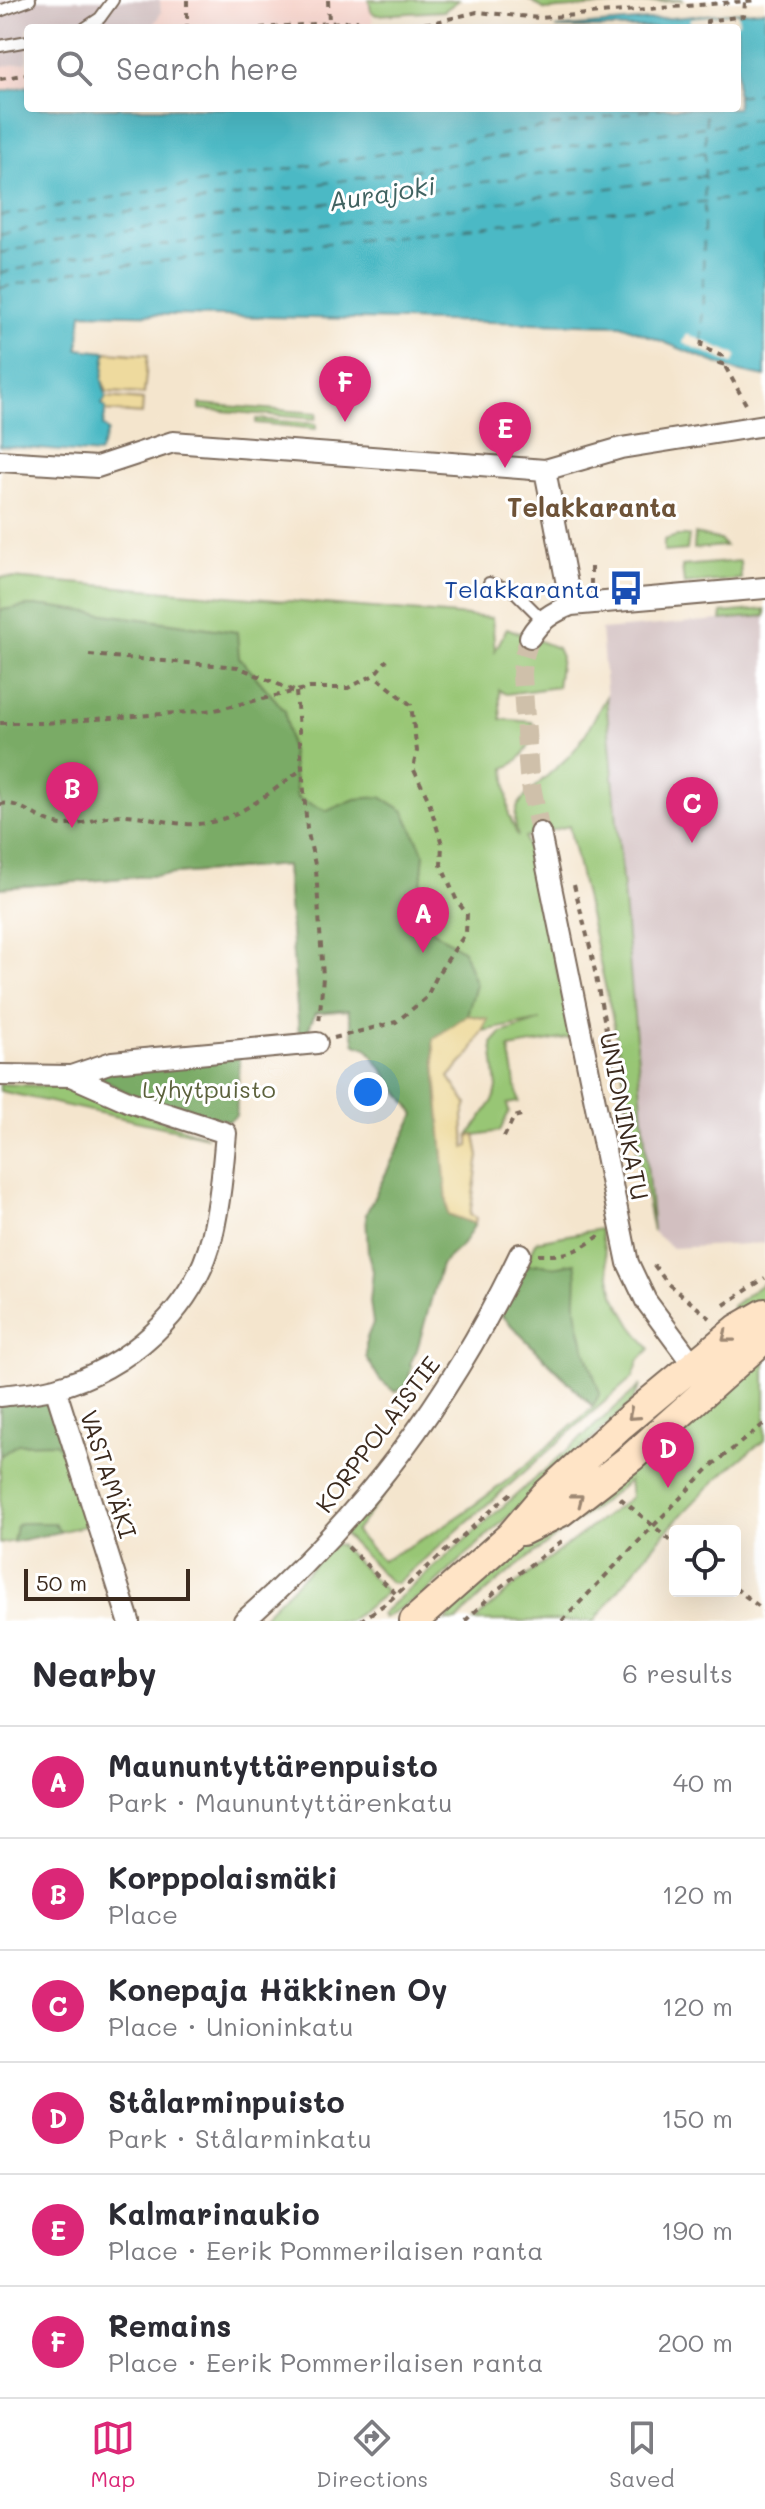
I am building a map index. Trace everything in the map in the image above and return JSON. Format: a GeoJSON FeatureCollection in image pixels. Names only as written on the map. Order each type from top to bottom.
{"type":"FeatureCollection","features":[{"type":"Feature","properties":{"kind":"main road"},"geometry":{"type":"LineString","coordinates":[[414,1621],[510,1536],[544,1496],[692,1364],[737,1329],[765,1313]]}},
{"type":"Feature","properties":{"kind":"main road"},"geometry":{"type":"LineString","coordinates":[[510,1536],[561,1512],[632,1457],[765,1338]]}},
{"type":"Feature","properties":{"kind":"street"},"geometry":{"type":"LineString","coordinates":[[0,461],[97,467],[173,442],[545,470],[621,448],[761,425]]}},
{"type":"Feature","properties":{"kind":"street"},"geometry":{"type":"LineString","coordinates":[[545,470],[571,605]]}},
{"type":"Feature","properties":{"kind":"street"},"geometry":{"type":"LineString","coordinates":[[530,637],[543,620],[571,605],[765,588]]}},
{"type":"Feature","properties":{"kind":"street","name":"UNIONINKATU"},"geometry":{"type":"LineString","coordinates":[[540,833],[628,1263],[646,1301],[710,1387]]}},
{"type":"Feature","properties":{"kind":"street"},"geometry":{"type":"LineString","coordinates":[[0,1075],[71,1076],[112,1062],[317,1043]]}},
{"type":"Feature","properties":{"kind":"street"},"geometry":{"type":"LineString","coordinates":[[0,1396],[55,1388],[95,1373],[127,1355],[162,1325],[184,1298],[198,1277],[212,1239],[226,1133],[130,1102],[71,1076]]}},
{"type":"Feature","properties":{"kind":"street","name":"KORPPOLAISTIE"},"geometry":{"type":"LineString","coordinates":[[244,1621],[335,1534],[401,1454],[483,1329],[520,1254]]}},
{"type":"Feature","properties":{"kind":"street","name":"VASTAMÄKI"},"geometry":{"type":"LineString","coordinates":[[55,1388],[129,1621]]}},
{"type":"Feature","properties":{"kind":"lane"},"geometry":{"type":"LineString","coordinates":[[0,11],[30,0]]}},
{"type":"Feature","properties":{"kind":"lane"},"geometry":{"type":"LineString","coordinates":[[91,24],[100,18],[113,0]]}},
{"type":"Feature","properties":{"kind":"lane"},"geometry":{"type":"LineString","coordinates":[[0,46],[24,42]]}},
{"type":"Feature","properties":{"kind":"lane"},"geometry":{"type":"LineString","coordinates":[[489,583],[513,590],[543,620]]}},
{"type":"Feature","properties":{"kind":"path"},"geometry":{"type":"LineString","coordinates":[[187,0],[187,24]]}},
{"type":"Feature","properties":{"kind":"path"},"geometry":{"type":"LineString","coordinates":[[328,0],[329,22]]}},
{"type":"Feature","properties":{"kind":"path"},"geometry":{"type":"LineString","coordinates":[[420,24],[477,12],[540,18],[758,0]]}},
{"type":"Feature","properties":{"kind":"path"},"geometry":{"type":"LineString","coordinates":[[707,24],[707,21],[744,16],[745,1]]}},
{"type":"Feature","properties":{"kind":"path"},"geometry":{"type":"LineString","coordinates":[[306,24],[357,21],[365,24]]}},
{"type":"Feature","properties":{"kind":"path"},"geometry":{"type":"LineString","coordinates":[[0,79],[24,75]]}},
{"type":"Feature","properties":{"kind":"path"},"geometry":{"type":"LineString","coordinates":[[702,341],[701,347],[722,356],[719,363],[728,366],[726,368],[761,425]]}},
{"type":"Feature","properties":{"kind":"path"},"geometry":{"type":"LineString","coordinates":[[591,567],[592,592]]}},
{"type":"Feature","properties":{"kind":"path"},"geometry":{"type":"LineString","coordinates":[[89,655],[238,667],[296,692]]}},
{"type":"Feature","properties":{"kind":"path"},"geometry":{"type":"LineString","coordinates":[[0,723],[44,723],[215,710],[309,688],[348,688],[374,675],[387,660]]}},
{"type":"Feature","properties":{"kind":"path"},"geometry":{"type":"LineString","coordinates":[[296,692],[307,829],[316,869],[322,962],[317,1043],[396,1022],[426,998],[439,972],[466,933],[467,914],[457,901],[441,865],[442,844],[413,768],[417,751],[411,705],[374,675]]}},
{"type":"Feature","properties":{"kind":"path"},"geometry":{"type":"LineString","coordinates":[[0,804],[10,802],[42,821],[64,825],[124,815],[187,824],[212,823],[231,817],[301,770]]}},
{"type":"Feature","properties":{"kind":"path"},"geometry":{"type":"LineString","coordinates":[[573,879],[591,951],[630,1158]]}},
{"type":"Feature","properties":{"kind":"path"},"geometry":{"type":"LineString","coordinates":[[504,1137],[514,1117],[521,1115]]}},
{"type":"Feature","properties":{"kind":"path"},"geometry":{"type":"LineString","coordinates":[[556,1255],[580,1250],[605,1232]]}},
{"type":"Feature","properties":{"kind":"path"},"geometry":{"type":"LineString","coordinates":[[652,1262],[668,1284],[710,1318]]}},
{"type":"Feature","properties":{"kind":"path"},"geometry":{"type":"LineString","coordinates":[[721,1307],[765,1278]]}},
{"type":"Feature","properties":{"kind":"path"},"geometry":{"type":"LineString","coordinates":[[562,1621],[710,1467],[765,1423]]}},
{"type":"Feature","properties":{"kind":"path"},"geometry":{"type":"LineString","coordinates":[[360,1621],[397,1594],[512,1493]]}},
{"type":"Feature","properties":{"kind":"path"},"geometry":{"type":"LineString","coordinates":[[620,1498],[669,1540]]}},
{"type":"Feature","properties":{"kind":"path"},"geometry":{"type":"LineString","coordinates":[[335,1534],[397,1594]]}},
{"type":"Feature","properties":{"kind":"path"},"geometry":{"type":"LineString","coordinates":[[741,1593],[765,1611]]}},
{"type":"Feature","properties":{"kind":"shaded area"},"geometry":{"type":"Polygon","coordinates":[[[0,0],[160,0],[161,13],[154,24],[24,24],[24,63],[0,67],[0,0]]]}},
{"type":"Feature","properties":{"kind":"shaded area"},"geometry":{"type":"Polygon","coordinates":[[[160,0],[369,0],[373,24],[154,24],[161,13],[160,0]]]}},
{"type":"Feature","properties":{"kind":"shaded area"},"geometry":{"type":"Polygon","coordinates":[[[24,63],[24,86],[0,90],[0,67],[24,63]]]}},
{"type":"Feature","properties":{"kind":"shaded area"},"geometry":{"type":"Polygon","coordinates":[[[765,616],[765,1243],[672,1248],[653,1232],[601,630],[765,616]]]}},
{"type":"Feature","properties":{"kind":"green space"},"geometry":{"type":"Polygon","coordinates":[[[369,0],[459,0],[444,11],[376,15],[371,11],[369,0]]]}},
{"type":"Feature","properties":{"kind":"green space"},"geometry":{"type":"Polygon","coordinates":[[[530,0],[684,0],[545,10],[530,0]]]}},
{"type":"Feature","properties":{"kind":"green space"},"geometry":{"type":"Polygon","coordinates":[[[200,404],[317,413],[316,419],[200,409],[200,404]]]}},
{"type":"Feature","properties":{"kind":"green space"},"geometry":{"type":"Polygon","coordinates":[[[256,419],[316,424],[316,429],[256,423],[256,419]]]}},
{"type":"Feature","properties":{"kind":"green space"},"geometry":{"type":"Polygon","coordinates":[[[695,534],[720,540],[725,546],[694,549],[695,534]]]}},
{"type":"Feature","properties":{"kind":"green space"},"geometry":{"type":"Polygon","coordinates":[[[689,536],[687,550],[664,552],[664,540],[689,536]]]}},
{"type":"Feature","properties":{"kind":"green space"},"geometry":{"type":"Polygon","coordinates":[[[740,561],[741,579],[684,584],[682,566],[740,561]]]}},
{"type":"Feature","properties":{"kind":"green space"},"geometry":{"type":"Polygon","coordinates":[[[0,577],[492,618],[495,651],[507,628],[557,648],[561,657],[557,687],[506,694],[499,690],[501,719],[532,722],[537,730],[525,752],[505,768],[509,815],[518,837],[515,822],[521,801],[577,747],[606,697],[653,1232],[612,1016],[569,826],[525,837],[573,1037],[509,1048],[519,1102],[507,1104],[509,1112],[500,1131],[469,1136],[494,1099],[497,1088],[492,1043],[501,1033],[541,1020],[433,1040],[448,1214],[475,1224],[366,1214],[415,1114],[367,1048],[355,1044],[348,1010],[315,1013],[307,1033],[299,1033],[286,865],[0,888],[0,577]]]}},
{"type":"Feature","properties":{"kind":"green space"},"geometry":{"type":"Polygon","coordinates":[[[28,606],[237,632],[239,657],[285,711],[297,798],[327,811],[355,799],[381,797],[404,811],[424,854],[421,884],[432,930],[463,951],[476,985],[467,1015],[433,1040],[448,1214],[475,1224],[463,1244],[441,1265],[417,1350],[410,1364],[406,1387],[395,1392],[380,1380],[366,1357],[366,1340],[373,1323],[370,1302],[373,1271],[368,1254],[366,1214],[415,1114],[367,1048],[355,1044],[348,1010],[315,1013],[307,1033],[299,1033],[286,865],[0,888],[0,610],[28,606]]]}},
{"type":"Feature","properties":{"kind":"green space"},"geometry":{"type":"Polygon","coordinates":[[[765,609],[765,616],[721,620],[722,613],[765,609]]]}},
{"type":"Feature","properties":{"kind":"green space","name":"Lyhytpuisto"},"geometry":{"type":"Polygon","coordinates":[[[240,1058],[236,1116],[229,1121],[133,1096],[102,1079],[106,1070],[240,1058]]]}},
{"type":"Feature","properties":{"kind":"green space"},"geometry":{"type":"Polygon","coordinates":[[[0,1084],[66,1087],[208,1137],[0,1091],[0,1084]]]}},
{"type":"Feature","properties":{"kind":"green space"},"geometry":{"type":"Polygon","coordinates":[[[600,1229],[614,1295],[650,1349],[639,1360],[633,1377],[397,1583],[390,1582],[344,1534],[409,1456],[414,1455],[355,1532],[382,1560],[466,1511],[519,1471],[593,1407],[501,1315],[537,1241],[600,1229]]]}},
{"type":"Feature","properties":{"kind":"green space"},"geometry":{"type":"Polygon","coordinates":[[[575,1263],[578,1318],[600,1393],[593,1406],[501,1315],[525,1266],[538,1264],[552,1267],[575,1263]]]}},
{"type":"Feature","properties":{"kind":"green space"},"geometry":{"type":"Polygon","coordinates":[[[765,1282],[765,1302],[739,1320],[732,1306],[765,1282]]]}},
{"type":"Feature","properties":{"kind":"green space"},"geometry":{"type":"Polygon","coordinates":[[[765,1358],[765,1440],[669,1525],[595,1621],[474,1621],[522,1579],[631,1497],[629,1481],[518,1565],[457,1621],[446,1621],[492,1573],[674,1434],[765,1358]]]}},
{"type":"Feature","properties":{"kind":"green space"},"geometry":{"type":"Polygon","coordinates":[[[641,1385],[631,1403],[423,1595],[383,1618],[381,1614],[641,1385]]]}},
{"type":"Feature","properties":{"kind":"green space"},"geometry":{"type":"Polygon","coordinates":[[[52,1402],[90,1525],[0,1544],[0,1407],[52,1402]]]}},
{"type":"Feature","properties":{"kind":"green space"},"geometry":{"type":"Polygon","coordinates":[[[52,1402],[66,1448],[63,1451],[55,1443],[18,1444],[0,1456],[0,1403],[52,1402]]]}},
{"type":"Feature","properties":{"kind":"green space"},"geometry":{"type":"Polygon","coordinates":[[[21,1523],[54,1523],[60,1532],[13,1542],[16,1526],[21,1523]]]}},
{"type":"Feature","properties":{"kind":"green space"},"geometry":{"type":"Polygon","coordinates":[[[335,1544],[340,1545],[382,1587],[385,1592],[382,1596],[349,1621],[258,1621],[335,1544]]]}},
{"type":"Feature","properties":{"kind":"sand"},"geometry":{"type":"Polygon","coordinates":[[[106,352],[148,355],[144,394],[107,392],[102,380],[106,352]]]}},
{"type":"Feature","properties":{"kind":"sand"},"geometry":{"type":"Polygon","coordinates":[[[106,397],[143,400],[142,414],[105,411],[102,404],[106,397]]]}},
{"type":"Feature","properties":{"kind":"sand"},"geometry":{"type":"Polygon","coordinates":[[[467,1015],[488,1019],[470,1054],[449,1077],[467,1104],[463,1116],[465,1148],[469,1146],[469,1136],[475,1135],[479,1156],[470,1215],[476,1218],[475,1224],[448,1214],[433,1039],[467,1015]]]}},
{"type":"Feature","properties":{"kind":"water","name":"Aurajoki"},"geometry":{"type":"Polygon","coordinates":[[[765,10],[765,377],[736,371],[621,325],[82,313],[78,349],[106,352],[102,380],[106,397],[102,404],[106,408],[103,426],[108,431],[99,454],[0,446],[0,92],[24,87],[24,112],[741,112],[741,24],[602,24],[765,10]]]}},
{"type":"Feature","properties":{"kind":"pier"},"geometry":{"type":"Polygon","coordinates":[[[738,13],[739,23],[690,24],[690,18],[738,13]]]}},
{"type":"Feature","properties":{"kind":"pier"},"geometry":{"type":"Polygon","coordinates":[[[687,334],[737,355],[733,364],[683,343],[687,334]]]}},
{"type":"Feature","properties":{"kind":"ferry route"},"geometry":{"type":"LineString","coordinates":[[741,95],[765,92]]}},
{"type":"Feature","properties":{"kind":"ferry route"},"geometry":{"type":"LineString","coordinates":[[0,216],[638,112]]}},
{"type":"Feature","properties":{"kind":"ferry route"},"geometry":{"type":"LineString","coordinates":[[702,341],[706,112]]}},
{"type":"Feature","properties":{"kind":"ferry route"},"geometry":{"type":"LineString","coordinates":[[0,234],[68,221],[765,118]]}},
{"type":"Feature","properties":{"kind":"ferry route"},"geometry":{"type":"LineString","coordinates":[[0,253],[76,237],[765,144]]}},
{"type":"Feature","properties":{"kind":"ferry route"},"geometry":{"type":"LineString","coordinates":[[0,273],[79,256],[765,168]]}},
{"type":"Feature","properties":{"kind":"ferry route"},"geometry":{"type":"LineString","coordinates":[[0,288],[81,270],[765,195]]}},
{"type":"Feature","properties":{"kind":"tunnel"},"geometry":{"type":"LineString","coordinates":[[530,637],[522,675],[529,775],[540,833]]}},
{"type":"Feature","properties":{"kind":"place","name":"Remains"},"geometry":{"type":"Point","coordinates":[345,422]}},
{"type":"Feature","properties":{"kind":"place","name":"Kalmarinaukio"},"geometry":{"type":"Point","coordinates":[505,468]}},
{"type":"Feature","properties":{"kind":"place","name":"Telakkaranta"},"geometry":{"type":"Point","coordinates":[626,588]}},
{"type":"Feature","properties":{"kind":"place","name":"Korppolaismäki"},"geometry":{"type":"Point","coordinates":[72,828]}},
{"type":"Feature","properties":{"kind":"place","name":"Konepaja Häkkinen Oy"},"geometry":{"type":"Point","coordinates":[692,843]}},
{"type":"Feature","properties":{"kind":"place","name":"Maununtyttärenpuisto"},"geometry":{"type":"Point","coordinates":[423,953]}},
{"type":"Feature","properties":{"kind":"place","name":"Stålarminpuisto"},"geometry":{"type":"Point","coordinates":[668,1488]}},
{"type":"Feature","properties":{"kind":"district","name":"Telakkaranta"},"geometry":{"type":"Point","coordinates":[592,507]}}]}
